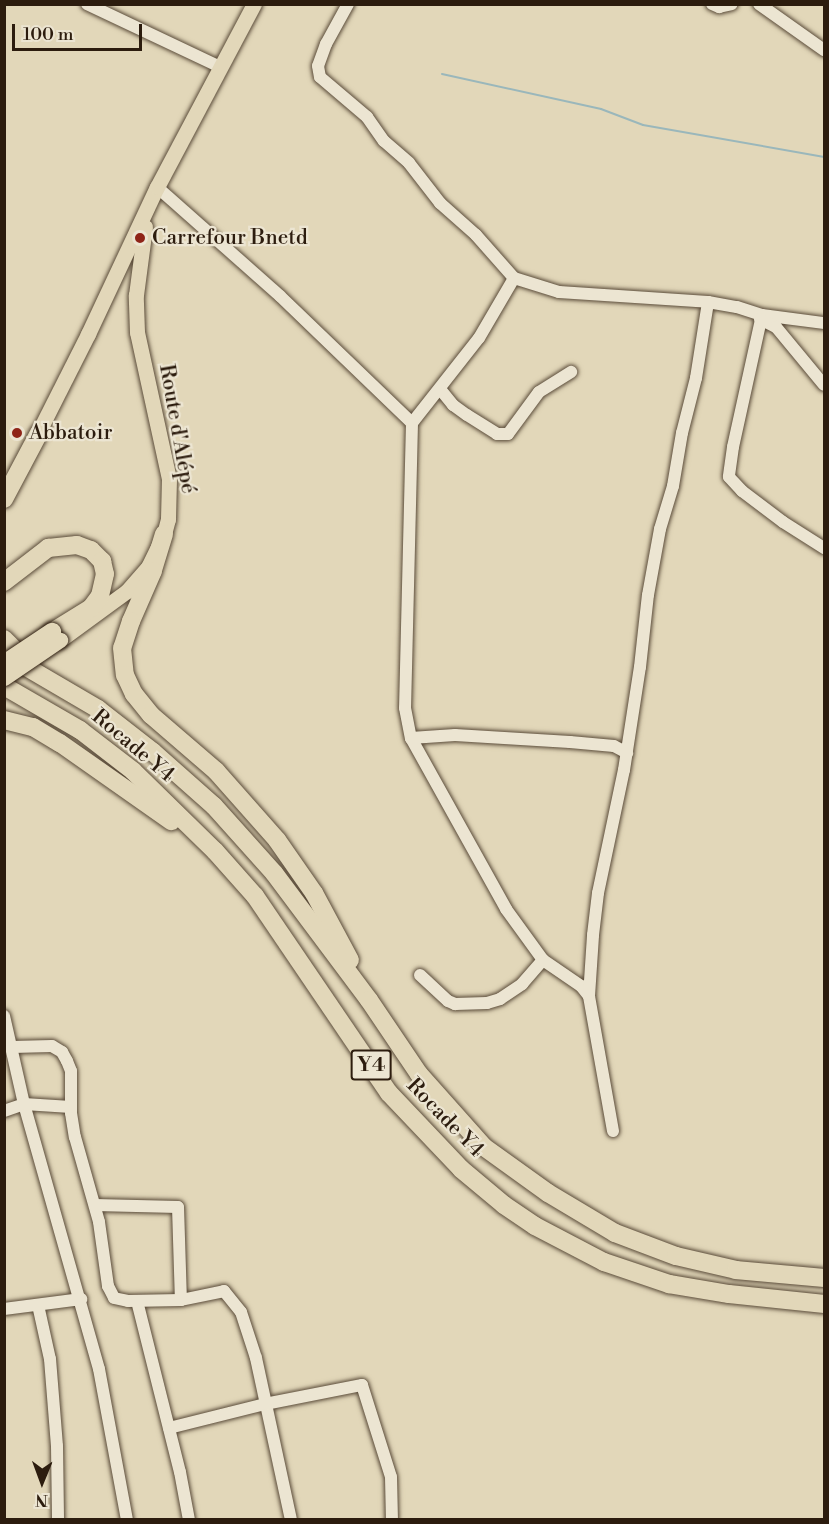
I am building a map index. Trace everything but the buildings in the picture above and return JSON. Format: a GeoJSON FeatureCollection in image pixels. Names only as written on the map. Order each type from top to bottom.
{"type":"FeatureCollection","features":[{"type":"Feature","properties":{"kind":"highway"},"geometry":{"type":"LineString","coordinates":[[4,499],[39,433]]}},
{"type":"Feature","properties":{"kind":"highway"},"geometry":{"type":"LineString","coordinates":[[4,569],[49,537],[64,534],[98,542],[110,557],[114,570],[111,595],[102,611]]}},
{"type":"Feature","properties":{"kind":"highway"},"geometry":{"type":"LineString","coordinates":[[164,534],[153,570],[122,648],[125,675],[134,694],[151,715],[216,771],[277,840],[314,893],[369,1000]]}},
{"type":"Feature","properties":{"kind":"highway"},"geometry":{"type":"LineString","coordinates":[[4,582],[48,548],[61,545],[77,545],[91,550],[102,561],[105,574],[100,596],[91,608],[56,636],[4,664]]}},
{"type":"Feature","properties":{"kind":"highway"},"geometry":{"type":"LineString","coordinates":[[4,639],[35,670]]}},
{"type":"Feature","properties":{"kind":"highway","name":"Rocade Y4"},"geometry":{"type":"LineString","coordinates":[[4,654],[35,670],[98,709],[153,752],[214,807],[274,873],[369,1000],[419,1074],[484,1147],[548,1193],[615,1233],[676,1256],[736,1270],[825,1278]]}},
{"type":"Feature","properties":{"kind":"highway","name":"Rocade Y4"},"geometry":{"type":"LineString","coordinates":[[4,686],[80,730],[133,771],[215,851],[255,896],[390,1093],[461,1170],[504,1205],[535,1226],[604,1262],[669,1284],[729,1294],[825,1304]]}},
{"type":"Feature","properties":{"kind":"highway"},"geometry":{"type":"LineString","coordinates":[[4,695],[24,697]]}},
{"type":"Feature","properties":{"kind":"highway"},"geometry":{"type":"LineString","coordinates":[[4,720],[33,727],[60,743],[215,851]]}},
{"type":"Feature","properties":{"kind":"main road","name":"Route d'Alépé"},"geometry":{"type":"LineString","coordinates":[[4,483],[39,433],[157,187],[254,4]]}},
{"type":"Feature","properties":{"kind":"main road","name":"Route d'Alépé"},"geometry":{"type":"LineString","coordinates":[[4,678],[56,636],[102,611],[127,591],[148,567],[164,534],[170,502],[169,479],[137,332],[136,304],[139,259],[145,225],[157,187]]}},
{"type":"Feature","properties":{"kind":"street"},"geometry":{"type":"LineString","coordinates":[[87,4],[220,67]]}},
{"type":"Feature","properties":{"kind":"street"},"geometry":{"type":"LineString","coordinates":[[348,4],[322,55],[318,66],[320,77],[367,117],[384,141],[421,177],[440,203],[476,235],[514,278],[559,292],[708,302],[737,307],[761,317],[776,327],[825,386]]}},
{"type":"Feature","properties":{"kind":"street"},"geometry":{"type":"LineString","coordinates":[[712,4],[720,7],[732,4]]}},
{"type":"Feature","properties":{"kind":"street"},"geometry":{"type":"LineString","coordinates":[[759,4],[824,49]]}},
{"type":"Feature","properties":{"kind":"street"},"geometry":{"type":"LineString","coordinates":[[157,187],[280,296],[412,423]]}},
{"type":"Feature","properties":{"kind":"street"},"geometry":{"type":"LineString","coordinates":[[514,278],[479,338],[412,423],[405,708],[411,738],[506,909],[543,960],[581,986],[589,996]]}},
{"type":"Feature","properties":{"kind":"street"},"geometry":{"type":"LineString","coordinates":[[613,1131],[589,996],[598,893],[627,753],[648,595],[660,529],[673,486],[682,433],[696,378],[708,302]]}},
{"type":"Feature","properties":{"kind":"street"},"geometry":{"type":"LineString","coordinates":[[761,317],[825,323]]}},
{"type":"Feature","properties":{"kind":"street"},"geometry":{"type":"LineString","coordinates":[[761,317],[733,447],[729,477],[742,491],[783,522],[825,548]]}},
{"type":"Feature","properties":{"kind":"street"},"geometry":{"type":"LineString","coordinates":[[440,389],[453,405],[467,415],[497,434],[508,434],[539,392],[571,372]]}},
{"type":"Feature","properties":{"kind":"street"},"geometry":{"type":"LineString","coordinates":[[411,738],[455,735],[570,742],[614,746],[627,753]]}},
{"type":"Feature","properties":{"kind":"street"},"geometry":{"type":"LineString","coordinates":[[420,975],[448,1001],[455,1004],[487,1003],[500,999],[522,984],[543,960]]}},
{"type":"Feature","properties":{"kind":"street"},"geometry":{"type":"LineString","coordinates":[[4,1016],[24,1104],[81,1299],[107,1403],[127,1520]]}},
{"type":"Feature","properties":{"kind":"street"},"geometry":{"type":"LineString","coordinates":[[9,1044],[52,1046],[62,1052],[71,1071],[71,1107],[75,1137],[95,1205],[111,1293],[117,1299],[138,1301],[181,1300],[220,1291],[228,1294],[241,1312],[246,1324],[291,1520]]}},
{"type":"Feature","properties":{"kind":"street"},"geometry":{"type":"LineString","coordinates":[[4,1111],[24,1104],[53,1104],[71,1107]]}},
{"type":"Feature","properties":{"kind":"street"},"geometry":{"type":"LineString","coordinates":[[95,1205],[178,1207],[181,1300]]}},
{"type":"Feature","properties":{"kind":"street"},"geometry":{"type":"LineString","coordinates":[[5,1307],[81,1299]]}},
{"type":"Feature","properties":{"kind":"street"},"geometry":{"type":"LineString","coordinates":[[138,1301],[189,1520]]}},
{"type":"Feature","properties":{"kind":"street"},"geometry":{"type":"LineString","coordinates":[[38,1305],[50,1359],[57,1446],[58,1520]]}},
{"type":"Feature","properties":{"kind":"street"},"geometry":{"type":"LineString","coordinates":[[169,1428],[265,1404],[364,1386],[391,1478],[392,1520]]}},
{"type":"Feature","properties":{"kind":"waterway"},"geometry":{"type":"LineString","coordinates":[[442,74],[601,109],[643,125],[824,157]]}},
{"type":"Feature","properties":{"kind":"place","name":"Carrefour Bnetd"},"geometry":{"type":"Point","coordinates":[140,238]}},
{"type":"Feature","properties":{"kind":"place","name":"Abbatoir"},"geometry":{"type":"Point","coordinates":[17,433]}}]}
